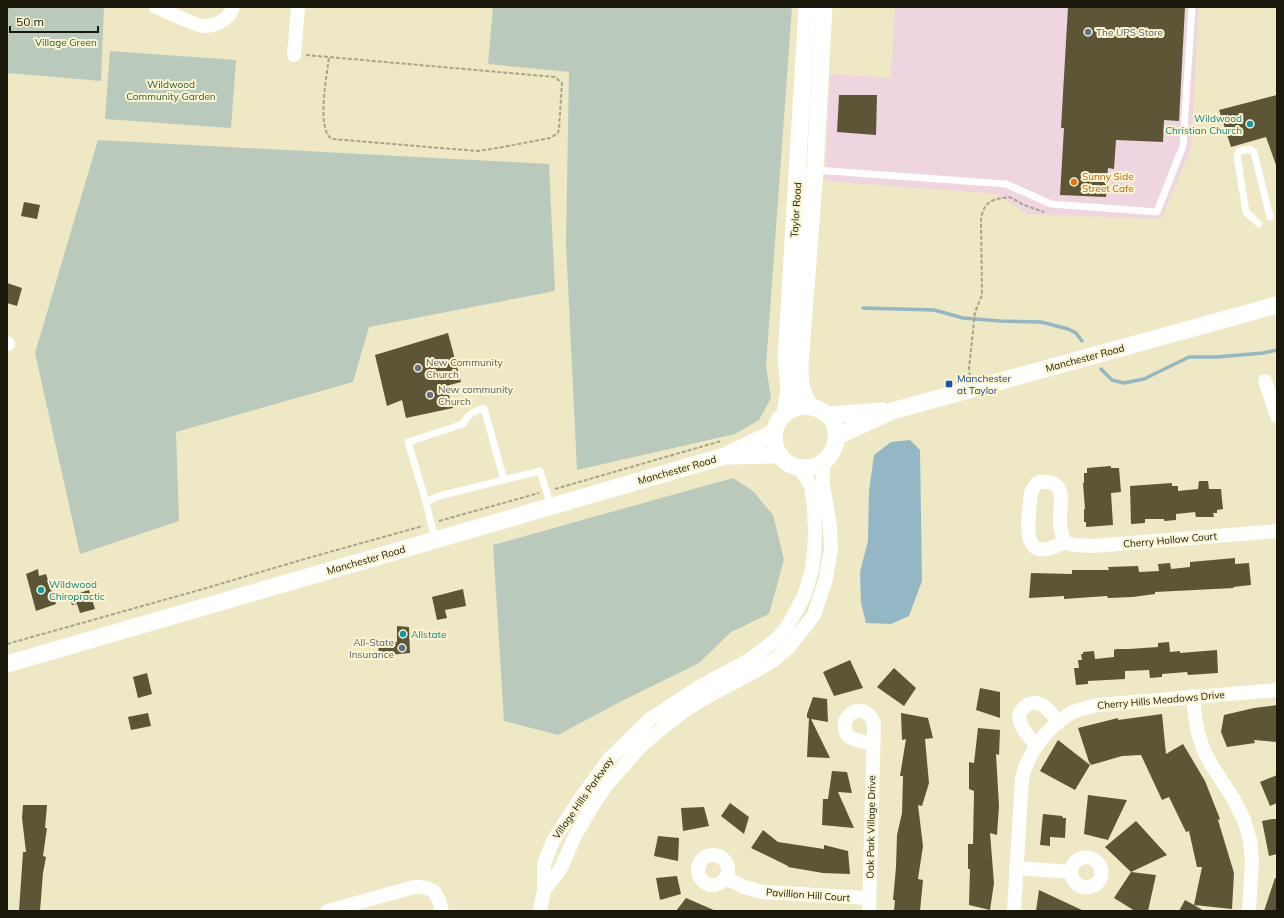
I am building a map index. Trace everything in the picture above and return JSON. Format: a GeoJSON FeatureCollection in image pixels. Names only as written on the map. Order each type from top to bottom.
{"type":"FeatureCollection","features":[{"type":"Feature","properties":{"kind":"street"},"geometry":{"type":"LineString","coordinates":[[156,7],[202,27],[221,22],[231,13],[233,7]]}},
{"type":"Feature","properties":{"kind":"street"},"geometry":{"type":"LineString","coordinates":[[298,7],[299,53]]}},
{"type":"Feature","properties":{"kind":"street","name":"Taylor Road"},"geometry":{"type":"LineString","coordinates":[[785,413],[789,389],[786,359],[807,7]]}},
{"type":"Feature","properties":{"kind":"street","name":"Taylor Road"},"geometry":{"type":"LineString","coordinates":[[810,406],[803,394],[801,386],[800,366],[815,170],[824,7]]}},
{"type":"Feature","properties":{"kind":"street","name":"Manchester Road"},"geometry":{"type":"LineString","coordinates":[[836,437],[892,411],[1277,305]]}},
{"type":"Feature","properties":{"kind":"street"},"geometry":{"type":"LineString","coordinates":[[1265,381],[1277,416]]}},
{"type":"Feature","properties":{"kind":"street"},"geometry":{"type":"LineString","coordinates":[[810,406],[821,410],[827,415],[835,425],[836,437],[830,456],[823,462],[812,467],[799,467],[783,459],[780,455],[774,443],[774,432],[778,422],[785,413],[797,407],[810,406]]}},
{"type":"Feature","properties":{"kind":"street","name":"Manchester Road"},"geometry":{"type":"LineString","coordinates":[[827,415],[892,411]]}},
{"type":"Feature","properties":{"kind":"street","name":"Manchester Road"},"geometry":{"type":"LineString","coordinates":[[7,664],[435,540],[549,499],[774,432]]}},
{"type":"Feature","properties":{"kind":"street","name":"Manchester Road"},"geometry":{"type":"LineString","coordinates":[[724,448],[780,455]]}},
{"type":"Feature","properties":{"kind":"street","name":"Village Hills Parkway"},"geometry":{"type":"LineString","coordinates":[[540,911],[544,890],[544,864],[553,842],[578,802],[609,759],[650,719],[696,689],[755,664],[774,660],[794,642],[814,615],[822,594],[830,564],[831,548],[830,527],[823,484],[823,462]]}},
{"type":"Feature","properties":{"kind":"street","name":"Village Hills Parkway"},"geometry":{"type":"LineString","coordinates":[[755,664],[789,624],[804,596],[812,570],[815,531],[814,507],[811,486],[799,467]]}},
{"type":"Feature","properties":{"kind":"street"},"geometry":{"type":"LineString","coordinates":[[1048,482],[1059,489],[1061,498],[1060,525],[1064,542],[1050,549],[1044,550],[1039,550],[1031,543],[1028,533],[1031,493],[1033,488],[1039,483],[1048,482]]}},
{"type":"Feature","properties":{"kind":"street","name":"Cherry Hollow Court"},"geometry":{"type":"LineString","coordinates":[[1064,542],[1074,545],[1093,546],[1277,531]]}},
{"type":"Feature","properties":{"kind":"street","name":"Cherry Hills Meadows Drive"},"geometry":{"type":"LineString","coordinates":[[1014,911],[1024,766],[1036,745],[1058,722],[1072,713],[1098,705],[1277,690]]}},
{"type":"Feature","properties":{"kind":"street"},"geometry":{"type":"LineString","coordinates":[[1193,696],[1198,733],[1204,751],[1233,798],[1244,820],[1250,840],[1252,862],[1249,911]]}},
{"type":"Feature","properties":{"kind":"street"},"geometry":{"type":"LineString","coordinates":[[1036,745],[1022,728],[1019,721],[1021,711],[1025,706],[1032,703],[1042,705],[1058,722]]}},
{"type":"Feature","properties":{"kind":"street","name":"Oak Park Village Drive"},"geometry":{"type":"LineString","coordinates":[[869,905],[873,744]]}},
{"type":"Feature","properties":{"kind":"street"},"geometry":{"type":"LineString","coordinates":[[1016,868],[1071,872]]}},
{"type":"Feature","properties":{"kind":"street","name":"Pavillion Hill Court"},"geometry":{"type":"LineString","coordinates":[[726,878],[744,887],[762,892],[869,905]]}},
{"type":"Feature","properties":{"kind":"street"},"geometry":{"type":"LineString","coordinates":[[328,911],[414,887],[424,886],[432,889],[437,895],[442,911]]}},
{"type":"Feature","properties":{"kind":"lane"},"geometry":{"type":"LineString","coordinates":[[798,170],[1006,184],[1051,204],[1157,212],[1183,146],[1192,7]]}},
{"type":"Feature","properties":{"kind":"lane"},"geometry":{"type":"LineString","coordinates":[[1259,224],[1246,212],[1236,156],[1239,152],[1250,149],[1254,152],[1270,217]]}},
{"type":"Feature","properties":{"kind":"lane"},"geometry":{"type":"LineString","coordinates":[[435,540],[426,502],[408,442],[463,424],[469,415],[484,408],[504,480]]}},
{"type":"Feature","properties":{"kind":"lane"},"geometry":{"type":"LineString","coordinates":[[426,502],[439,496],[540,471],[549,499]]}},
{"type":"Feature","properties":{"kind":"path"},"geometry":{"type":"LineString","coordinates":[[7,8],[11,7]]}},
{"type":"Feature","properties":{"kind":"path"},"geometry":{"type":"LineString","coordinates":[[299,53],[329,58],[556,77],[562,83],[559,129],[558,132],[550,138],[478,151],[332,139],[329,137],[327,132],[323,111],[329,58]]}},
{"type":"Feature","properties":{"kind":"path"},"geometry":{"type":"LineString","coordinates":[[970,378],[969,368],[975,312],[982,295],[981,221],[984,207],[992,200],[1010,197],[1028,207],[1048,213],[1051,204]]}},
{"type":"Feature","properties":{"kind":"path"},"geometry":{"type":"LineString","coordinates":[[7,644],[430,524],[549,499],[724,448]]}},
{"type":"Feature","properties":{"kind":"shaded area"},"geometry":{"type":"Polygon","coordinates":[[[895,7],[1199,7],[1191,148],[1161,219],[1027,214],[997,194],[825,181],[830,74],[891,78],[895,7]]]}},
{"type":"Feature","properties":{"kind":"green space","name":"Village Green"},"geometry":{"type":"Polygon","coordinates":[[[7,7],[104,7],[101,81],[7,73],[7,7]]]}},
{"type":"Feature","properties":{"kind":"green space"},"geometry":{"type":"Polygon","coordinates":[[[493,7],[792,7],[766,366],[771,398],[759,420],[735,434],[577,470],[566,244],[569,72],[488,64],[493,7]]]}},
{"type":"Feature","properties":{"kind":"green space","name":"Wildwood Community Garden"},"geometry":{"type":"Polygon","coordinates":[[[110,51],[236,60],[231,128],[105,119],[110,51]]]}},
{"type":"Feature","properties":{"kind":"green space"},"geometry":{"type":"Polygon","coordinates":[[[98,140],[549,164],[555,291],[369,327],[353,382],[176,432],[179,521],[80,554],[35,353],[98,140]]]}},
{"type":"Feature","properties":{"kind":"green space"},"geometry":{"type":"Polygon","coordinates":[[[733,478],[753,491],[773,515],[784,560],[769,614],[731,632],[699,663],[558,735],[504,721],[493,545],[733,478]]]}},
{"type":"Feature","properties":{"kind":"water"},"geometry":{"type":"Polygon","coordinates":[[[910,440],[920,450],[922,581],[909,616],[891,624],[866,623],[861,603],[860,572],[868,541],[869,491],[874,455],[891,442],[910,440]]]}},
{"type":"Feature","properties":{"kind":"building"},"geometry":{"type":"Polygon","coordinates":[[[1068,7],[1185,7],[1179,121],[1164,120],[1163,142],[1116,140],[1114,169],[1108,168],[1106,197],[1060,195],[1064,128],[1061,128],[1068,7]]]}},
{"type":"Feature","properties":{"kind":"building"},"geometry":{"type":"Polygon","coordinates":[[[839,95],[877,95],[876,135],[837,132],[839,95]]]}},
{"type":"Feature","properties":{"kind":"building","name":"Wildwood Christian Church"},"geometry":{"type":"Polygon","coordinates":[[[1277,95],[1276,165],[1266,137],[1231,147],[1219,110],[1277,95]]]}},
{"type":"Feature","properties":{"kind":"building"},"geometry":{"type":"Polygon","coordinates":[[[24,202],[40,205],[37,219],[21,216],[24,202]]]}},
{"type":"Feature","properties":{"kind":"building"},"geometry":{"type":"Polygon","coordinates":[[[7,283],[22,288],[17,306],[7,303],[7,283]]]}},
{"type":"Feature","properties":{"kind":"building","name":"New Community Church"},"geometry":{"type":"Polygon","coordinates":[[[448,333],[461,382],[446,386],[453,408],[406,418],[402,400],[387,406],[375,355],[448,333]]]}},
{"type":"Feature","properties":{"kind":"building"},"geometry":{"type":"Polygon","coordinates":[[[1111,466],[1111,468],[1119,468],[1121,492],[1111,493],[1113,525],[1086,527],[1086,522],[1084,522],[1084,473],[1087,473],[1087,468],[1111,466]]]}},
{"type":"Feature","properties":{"kind":"building"},"geometry":{"type":"Polygon","coordinates":[[[1199,481],[1208,481],[1209,489],[1221,489],[1223,509],[1217,510],[1217,513],[1213,513],[1214,517],[1196,517],[1195,512],[1176,514],[1176,520],[1164,521],[1164,519],[1145,519],[1145,523],[1131,524],[1130,486],[1172,483],[1172,486],[1178,486],[1178,491],[1198,489],[1199,481]]]}},
{"type":"Feature","properties":{"kind":"building"},"geometry":{"type":"Polygon","coordinates":[[[1235,558],[1235,564],[1249,563],[1251,585],[1233,587],[1234,588],[1155,592],[1155,594],[1133,597],[1108,598],[1107,596],[1064,599],[1064,596],[1029,598],[1031,573],[1072,574],[1072,570],[1109,570],[1108,567],[1138,566],[1139,572],[1159,571],[1158,564],[1170,563],[1171,569],[1190,567],[1190,562],[1235,558]]]}},
{"type":"Feature","properties":{"kind":"building","name":"Wildwood Chiropractic"},"geometry":{"type":"Polygon","coordinates":[[[38,569],[39,576],[46,574],[56,604],[36,611],[26,574],[38,569]]]}},
{"type":"Feature","properties":{"kind":"building"},"geometry":{"type":"Polygon","coordinates":[[[463,589],[466,606],[445,610],[447,618],[437,620],[432,597],[463,589]]]}},
{"type":"Feature","properties":{"kind":"building"},"geometry":{"type":"Polygon","coordinates":[[[89,590],[95,609],[80,613],[77,604],[72,605],[70,596],[89,590]]]}},
{"type":"Feature","properties":{"kind":"building","name":"Allstate"},"geometry":{"type":"Polygon","coordinates":[[[397,626],[409,627],[410,653],[379,656],[378,643],[397,642],[397,626]]]}},
{"type":"Feature","properties":{"kind":"building"},"geometry":{"type":"Polygon","coordinates":[[[1169,642],[1170,652],[1180,651],[1180,653],[1217,650],[1218,673],[1188,675],[1187,672],[1162,674],[1162,677],[1150,678],[1149,670],[1125,671],[1125,679],[1088,681],[1088,684],[1076,685],[1074,668],[1079,668],[1078,660],[1082,660],[1081,654],[1083,654],[1083,652],[1094,651],[1095,659],[1114,657],[1114,650],[1116,649],[1158,647],[1158,643],[1169,642]]]}},
{"type":"Feature","properties":{"kind":"building"},"geometry":{"type":"Polygon","coordinates":[[[850,660],[863,688],[834,696],[823,672],[850,660]]]}},
{"type":"Feature","properties":{"kind":"building"},"geometry":{"type":"Polygon","coordinates":[[[894,668],[916,688],[904,706],[877,687],[894,668]]]}},
{"type":"Feature","properties":{"kind":"building"},"geometry":{"type":"Polygon","coordinates":[[[147,673],[152,694],[138,698],[133,677],[147,673]]]}},
{"type":"Feature","properties":{"kind":"building"},"geometry":{"type":"Polygon","coordinates":[[[980,688],[1000,692],[1000,718],[976,710],[980,688]]]}},
{"type":"Feature","properties":{"kind":"building"},"geometry":{"type":"Polygon","coordinates":[[[813,697],[827,699],[828,722],[811,719],[830,758],[807,757],[809,718],[807,718],[807,714],[813,697]]]}},
{"type":"Feature","properties":{"kind":"building"},"geometry":{"type":"Polygon","coordinates":[[[1277,705],[1277,742],[1254,740],[1255,743],[1227,747],[1221,732],[1224,715],[1254,708],[1277,705]]]}},
{"type":"Feature","properties":{"kind":"building"},"geometry":{"type":"Polygon","coordinates":[[[148,713],[151,726],[131,730],[128,717],[148,713]]]}},
{"type":"Feature","properties":{"kind":"building"},"geometry":{"type":"Polygon","coordinates":[[[901,713],[928,718],[933,738],[925,739],[929,783],[922,806],[918,805],[923,846],[918,879],[923,880],[920,911],[894,911],[895,900],[893,900],[897,835],[902,813],[903,776],[900,776],[906,739],[902,740],[901,713]]]}},
{"type":"Feature","properties":{"kind":"building"},"geometry":{"type":"Polygon","coordinates":[[[1162,714],[1166,754],[1183,744],[1205,781],[1220,819],[1218,820],[1234,873],[1232,909],[1194,905],[1202,867],[1197,867],[1189,831],[1186,832],[1169,797],[1162,800],[1141,755],[1122,756],[1091,765],[1091,762],[1090,765],[1078,728],[1118,718],[1118,720],[1162,714]]]}},
{"type":"Feature","properties":{"kind":"building"},"geometry":{"type":"Polygon","coordinates":[[[978,728],[1000,730],[999,755],[996,754],[999,806],[997,835],[990,833],[994,883],[990,910],[969,905],[970,869],[968,869],[968,844],[973,844],[974,791],[969,789],[969,762],[974,763],[978,728]]]}},
{"type":"Feature","properties":{"kind":"building"},"geometry":{"type":"Polygon","coordinates":[[[1058,740],[1090,765],[1075,790],[1040,771],[1058,740]]]}},
{"type":"Feature","properties":{"kind":"building"},"geometry":{"type":"Polygon","coordinates":[[[832,771],[847,772],[852,793],[838,792],[854,828],[822,825],[823,799],[828,799],[832,771]]]}},
{"type":"Feature","properties":{"kind":"building"},"geometry":{"type":"Polygon","coordinates":[[[1277,775],[1277,803],[1270,806],[1260,782],[1277,775]]]}},
{"type":"Feature","properties":{"kind":"building"},"geometry":{"type":"Polygon","coordinates":[[[1088,795],[1127,800],[1108,840],[1084,834],[1088,795]]]}},
{"type":"Feature","properties":{"kind":"building"},"geometry":{"type":"Polygon","coordinates":[[[730,803],[749,817],[744,834],[721,816],[730,803]]]}},
{"type":"Feature","properties":{"kind":"building"},"geometry":{"type":"Polygon","coordinates":[[[23,805],[47,805],[45,828],[47,828],[43,856],[46,857],[43,873],[40,911],[19,911],[23,852],[26,852],[22,818],[23,805]]]}},
{"type":"Feature","properties":{"kind":"building"},"geometry":{"type":"Polygon","coordinates":[[[704,807],[709,826],[683,831],[681,808],[704,807]]]}},
{"type":"Feature","properties":{"kind":"building"},"geometry":{"type":"Polygon","coordinates":[[[1043,814],[1062,816],[1063,818],[1066,818],[1065,838],[1050,837],[1050,846],[1040,845],[1043,814]]]}},
{"type":"Feature","properties":{"kind":"building"},"geometry":{"type":"Polygon","coordinates":[[[1277,819],[1277,854],[1269,856],[1262,821],[1277,819]]]}},
{"type":"Feature","properties":{"kind":"building"},"geometry":{"type":"Polygon","coordinates":[[[1136,821],[1167,855],[1131,872],[1105,847],[1136,821]]]}},
{"type":"Feature","properties":{"kind":"building"},"geometry":{"type":"Polygon","coordinates":[[[763,830],[778,842],[824,849],[824,845],[848,851],[850,874],[823,873],[788,867],[751,848],[763,830]]]}},
{"type":"Feature","properties":{"kind":"building"},"geometry":{"type":"Polygon","coordinates":[[[658,836],[679,838],[678,861],[654,856],[658,836]]]}},
{"type":"Feature","properties":{"kind":"building"},"geometry":{"type":"Polygon","coordinates":[[[1131,872],[1156,875],[1148,911],[1135,911],[1114,898],[1131,872]]]}},
{"type":"Feature","properties":{"kind":"building"},"geometry":{"type":"Polygon","coordinates":[[[677,876],[681,894],[660,900],[656,878],[677,876]]]}},
{"type":"Feature","properties":{"kind":"building"},"geometry":{"type":"Polygon","coordinates":[[[1275,878],[1277,879],[1277,911],[1264,911],[1275,878]]]}},
{"type":"Feature","properties":{"kind":"building"},"geometry":{"type":"Polygon","coordinates":[[[1039,890],[1084,911],[1036,911],[1039,890]]]}},
{"type":"Feature","properties":{"kind":"building"},"geometry":{"type":"Polygon","coordinates":[[[686,898],[716,911],[676,911],[686,898]]]}},
{"type":"Feature","properties":{"kind":"building"},"geometry":{"type":"Polygon","coordinates":[[[1185,900],[1194,905],[1204,911],[1179,911],[1185,900]]]}},
{"type":"Feature","properties":{"kind":"waterway"},"geometry":{"type":"LineString","coordinates":[[863,308],[934,310],[963,318],[1041,322],[1068,329],[1076,333],[1082,341]]}},
{"type":"Feature","properties":{"kind":"waterway"},"geometry":{"type":"LineString","coordinates":[[1101,369],[1112,380],[1124,383],[1144,379],[1189,357],[1217,357],[1263,353],[1277,350]]}},
{"type":"Feature","properties":{"kind":"place","name":"The UPS Store"},"geometry":{"type":"Point","coordinates":[1088,32]}},
{"type":"Feature","properties":{"kind":"place","name":"Wildwood Christian Church"},"geometry":{"type":"Point","coordinates":[1250,124]}},
{"type":"Feature","properties":{"kind":"place","name":"Sunny Side Street Cafe"},"geometry":{"type":"Point","coordinates":[1074,182]}},
{"type":"Feature","properties":{"kind":"place","name":"New Community Church"},"geometry":{"type":"Point","coordinates":[418,368]}},
{"type":"Feature","properties":{"kind":"place","name":"Manchester at Taylor"},"geometry":{"type":"Point","coordinates":[949,384]}},
{"type":"Feature","properties":{"kind":"place","name":"New community Church"},"geometry":{"type":"Point","coordinates":[430,395]}},
{"type":"Feature","properties":{"kind":"place","name":"Wildwood Chiropractic"},"geometry":{"type":"Point","coordinates":[41,590]}},
{"type":"Feature","properties":{"kind":"place","name":"Allstate"},"geometry":{"type":"Point","coordinates":[403,634]}},
{"type":"Feature","properties":{"kind":"place","name":"All-State Insurance"},"geometry":{"type":"Point","coordinates":[402,648]}}]}
